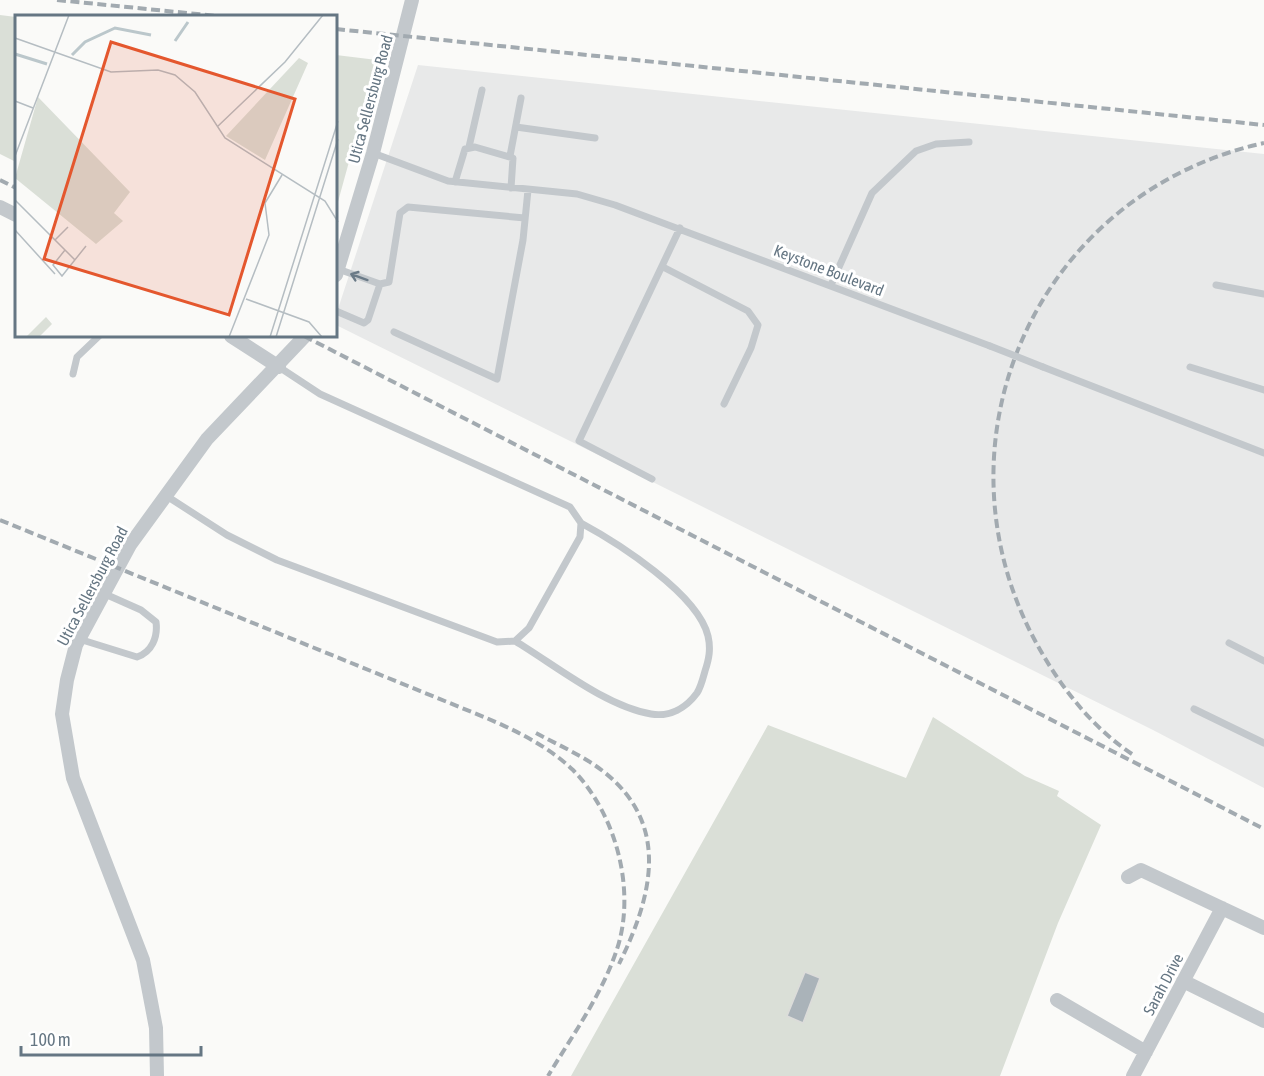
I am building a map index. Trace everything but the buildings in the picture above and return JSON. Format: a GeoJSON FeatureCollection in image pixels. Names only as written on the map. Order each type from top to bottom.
{"type":"FeatureCollection","features":[{"type":"Feature","properties":{"kind":"street","name":"Utica Sellersburg Road"},"geometry":{"type":"LineString","coordinates":[[338,269],[373,153],[412,0]]}},
{"type":"Feature","properties":{"kind":"street"},"geometry":{"type":"LineString","coordinates":[[0,207],[15,214]]}},
{"type":"Feature","properties":{"kind":"street"},"geometry":{"type":"LineString","coordinates":[[234,338],[279,367]]}},
{"type":"Feature","properties":{"kind":"street","name":"Utica Sellersburg Road"},"geometry":{"type":"LineString","coordinates":[[157,1076],[156,1028],[143,960],[73,778],[66,749],[62,714],[67,680],[80,639],[130,545],[207,440],[279,367],[303,338]]}},
{"type":"Feature","properties":{"kind":"street"},"geometry":{"type":"LineString","coordinates":[[1128,877],[1141,870],[1264,928]]}},
{"type":"Feature","properties":{"kind":"street","name":"Sarah Drive"},"geometry":{"type":"LineString","coordinates":[[1133,1076],[1222,908]]}},
{"type":"Feature","properties":{"kind":"street"},"geometry":{"type":"LineString","coordinates":[[1184,981],[1264,1021]]}},
{"type":"Feature","properties":{"kind":"street"},"geometry":{"type":"LineString","coordinates":[[1057,1000],[1146,1052]]}},
{"type":"Feature","properties":{"kind":"lane"},"geometry":{"type":"LineString","coordinates":[[470,147],[482,90]]}},
{"type":"Feature","properties":{"kind":"lane"},"geometry":{"type":"LineString","coordinates":[[510,156],[521,99]]}},
{"type":"Feature","properties":{"kind":"lane"},"geometry":{"type":"LineString","coordinates":[[516,127],[595,138]]}},
{"type":"Feature","properties":{"kind":"lane"},"geometry":{"type":"LineString","coordinates":[[831,285],[872,193],[916,151],[936,144],[969,142]]}},
{"type":"Feature","properties":{"kind":"lane"},"geometry":{"type":"LineString","coordinates":[[455,182],[465,149],[470,147],[510,156],[514,162],[511,188]]}},
{"type":"Feature","properties":{"kind":"lane","name":"Keystone Boulevard"},"geometry":{"type":"LineString","coordinates":[[373,153],[432,177],[455,182],[577,194],[680,228],[1264,453]]}},
{"type":"Feature","properties":{"kind":"lane"},"geometry":{"type":"LineString","coordinates":[[394,332],[497,379],[528,190]]}},
{"type":"Feature","properties":{"kind":"lane"},"geometry":{"type":"LineString","coordinates":[[338,272],[380,284],[389,282],[400,213],[408,207],[525,218]]}},
{"type":"Feature","properties":{"kind":"lane"},"geometry":{"type":"LineString","coordinates":[[652,478],[579,441],[680,228]]}},
{"type":"Feature","properties":{"kind":"lane"},"geometry":{"type":"LineString","coordinates":[[663,267],[748,311],[758,325],[751,348],[724,404]]}},
{"type":"Feature","properties":{"kind":"lane"},"geometry":{"type":"LineString","coordinates":[[338,312],[364,323],[368,320],[380,284]]}},
{"type":"Feature","properties":{"kind":"lane"},"geometry":{"type":"LineString","coordinates":[[1216,285],[1264,294]]}},
{"type":"Feature","properties":{"kind":"lane"},"geometry":{"type":"LineString","coordinates":[[73,375],[77,357],[97,338]]}},
{"type":"Feature","properties":{"kind":"lane"},"geometry":{"type":"LineString","coordinates":[[165,495],[227,535],[277,560],[496,642],[515,641],[620,706],[653,714],[680,711],[699,691],[711,656],[708,634],[700,617],[685,600],[622,545],[581,523],[570,507],[320,394],[279,367]]}},
{"type":"Feature","properties":{"kind":"lane"},"geometry":{"type":"LineString","coordinates":[[1190,367],[1264,390]]}},
{"type":"Feature","properties":{"kind":"lane"},"geometry":{"type":"LineString","coordinates":[[515,641],[529,628],[580,537],[581,523]]}},
{"type":"Feature","properties":{"kind":"lane"},"geometry":{"type":"LineString","coordinates":[[80,639],[137,657],[150,648],[156,638],[156,622],[141,610],[105,594]]}},
{"type":"Feature","properties":{"kind":"lane"},"geometry":{"type":"LineString","coordinates":[[1229,643],[1264,662]]}},
{"type":"Feature","properties":{"kind":"lane"},"geometry":{"type":"LineString","coordinates":[[1194,709],[1264,743]]}},
{"type":"Feature","properties":{"kind":"shaded area"},"geometry":{"type":"Polygon","coordinates":[[[0,15],[15,17],[15,162],[0,154],[0,15]]]}},
{"type":"Feature","properties":{"kind":"shaded area"},"geometry":{"type":"Polygon","coordinates":[[[338,55],[377,60],[338,202],[338,55]]]}},
{"type":"Feature","properties":{"kind":"shaded area"},"geometry":{"type":"Polygon","coordinates":[[[418,65],[1264,154],[1264,788],[1153,730],[338,326],[338,309],[418,65]]]}},
{"type":"Feature","properties":{"kind":"shaded area"},"geometry":{"type":"Polygon","coordinates":[[[933,717],[1025,776],[1059,791],[1057,796],[1101,825],[1058,923],[1000,1076],[571,1076],[768,725],[906,778],[933,717]]]}},
{"type":"Feature","properties":{"kind":"railway"},"geometry":{"type":"LineString","coordinates":[[57,0],[207,15]]}},
{"type":"Feature","properties":{"kind":"railway"},"geometry":{"type":"LineString","coordinates":[[338,29],[1264,125]]}},
{"type":"Feature","properties":{"kind":"railway"},"geometry":{"type":"LineString","coordinates":[[1132,754],[1100,729],[1086,714],[1060,682],[1029,629],[1002,552],[993,475],[1002,400],[1027,329],[1067,265],[1121,211],[1187,169],[1264,143]]}},
{"type":"Feature","properties":{"kind":"railway"},"geometry":{"type":"LineString","coordinates":[[0,180],[15,188]]}},
{"type":"Feature","properties":{"kind":"railway"},"geometry":{"type":"LineString","coordinates":[[308,338],[1264,829]]}},
{"type":"Feature","properties":{"kind":"railway"},"geometry":{"type":"LineString","coordinates":[[0,520],[496,722],[542,746],[573,770],[601,809],[611,832],[619,856],[624,905],[622,929],[610,968],[548,1076]]}},
{"type":"Feature","properties":{"kind":"railway"},"geometry":{"type":"LineString","coordinates":[[536,733],[604,772],[625,793],[639,815],[647,838],[649,863],[646,888],[631,939],[619,964]]}}]}
